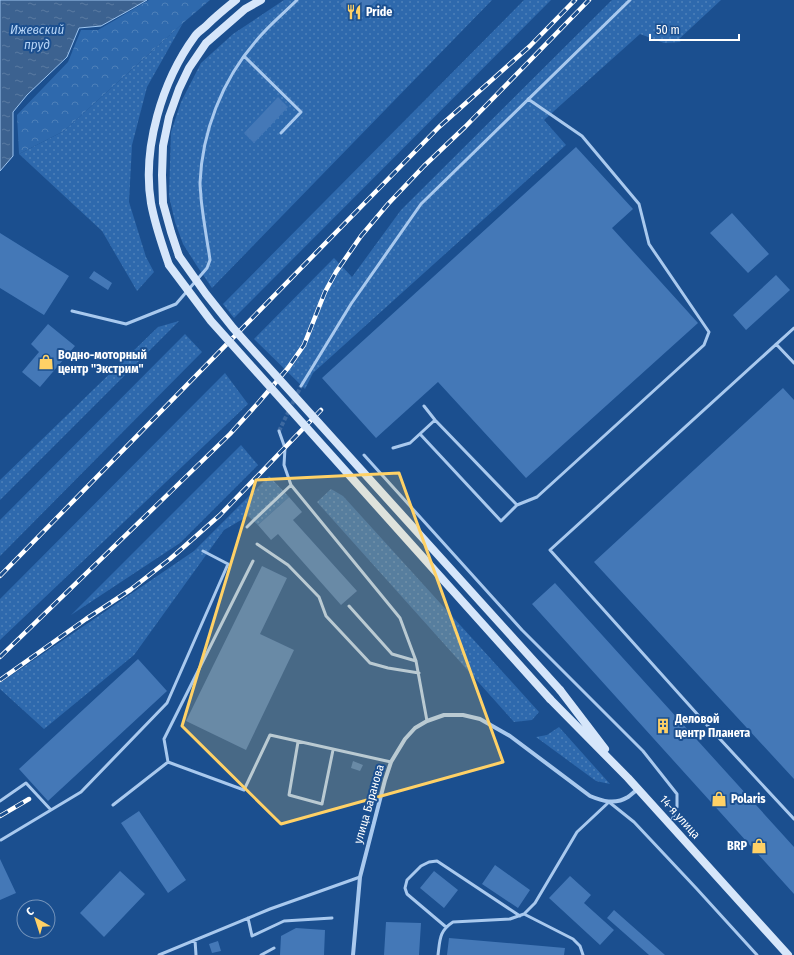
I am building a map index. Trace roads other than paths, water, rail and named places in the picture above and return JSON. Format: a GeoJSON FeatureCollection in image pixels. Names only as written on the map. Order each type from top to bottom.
{"type":"FeatureCollection","features":[{"type":"Feature","properties":{"kind":"main road","name":"14-я улица"},"geometry":{"type":"LineString","coordinates":[[236,0],[225,8],[196,35],[179,62],[166,90],[156,121],[150,156],[149,176],[151,203],[157,230],[169,265],[211,321],[550,699],[628,778],[788,955]]}},
{"type":"Feature","properties":{"kind":"main road"},"geometry":{"type":"LineString","coordinates":[[261,0],[245,10],[206,43],[188,68],[169,117],[163,146],[163,203],[179,256],[229,323],[560,690],[628,778]]}},
{"type":"Feature","properties":{"kind":"street","name":"улица Баранова"},"geometry":{"type":"LineString","coordinates":[[353,955],[360,877],[385,780],[391,762],[405,739],[415,728],[427,721],[444,715],[463,714],[480,719],[510,736],[590,796],[609,802]]}},
{"type":"Feature","properties":{"kind":"street"},"geometry":{"type":"LineString","coordinates":[[609,802],[627,798],[638,789]]}},
{"type":"Feature","properties":{"kind":"lane"},"geometry":{"type":"LineString","coordinates":[[72,311],[126,324],[176,304],[207,268],[210,260],[200,184],[204,145],[212,119],[227,81],[244,56],[256,41],[297,0]]}},
{"type":"Feature","properties":{"kind":"lane"},"geometry":{"type":"LineString","coordinates":[[301,386],[351,304],[421,204],[630,0]]}},
{"type":"Feature","properties":{"kind":"lane"},"geometry":{"type":"LineString","coordinates":[[244,56],[301,112],[281,133]]}},
{"type":"Feature","properties":{"kind":"lane"},"geometry":{"type":"LineString","coordinates":[[420,434],[501,521],[517,505],[537,497],[704,344],[709,332],[648,244],[638,204],[582,136],[528,99]]}},
{"type":"Feature","properties":{"kind":"lane"},"geometry":{"type":"LineString","coordinates":[[794,328],[550,550],[707,725],[794,819]]}},
{"type":"Feature","properties":{"kind":"lane"},"geometry":{"type":"LineString","coordinates":[[776,344],[794,364]]}},
{"type":"Feature","properties":{"kind":"lane"},"geometry":{"type":"LineString","coordinates":[[424,406],[435,420],[517,505]]}},
{"type":"Feature","properties":{"kind":"lane"},"geometry":{"type":"LineString","coordinates":[[393,448],[410,443],[435,420]]}},
{"type":"Feature","properties":{"kind":"lane"},"geometry":{"type":"LineString","coordinates":[[279,431],[285,448],[284,465],[291,485],[400,618],[416,660],[427,721]]}},
{"type":"Feature","properties":{"kind":"lane"},"geometry":{"type":"LineString","coordinates":[[364,455],[522,630],[643,751],[677,794],[676,807],[670,824]]}},
{"type":"Feature","properties":{"kind":"lane"},"geometry":{"type":"LineString","coordinates":[[247,527],[291,485]]}},
{"type":"Feature","properties":{"kind":"lane"},"geometry":{"type":"LineString","coordinates":[[257,544],[288,565],[319,597],[326,616],[370,663],[388,668],[419,673]]}},
{"type":"Feature","properties":{"kind":"lane"},"geometry":{"type":"LineString","coordinates":[[1,840],[81,792],[167,703],[228,564],[202,551]]}},
{"type":"Feature","properties":{"kind":"lane"},"geometry":{"type":"LineString","coordinates":[[168,762],[164,739],[253,561]]}},
{"type":"Feature","properties":{"kind":"lane"},"geometry":{"type":"LineString","coordinates":[[349,606],[392,654],[416,660]]}},
{"type":"Feature","properties":{"kind":"lane"},"geometry":{"type":"LineString","coordinates":[[168,762],[244,790],[270,735],[391,762]]}},
{"type":"Feature","properties":{"kind":"lane"},"geometry":{"type":"LineString","coordinates":[[298,742],[289,795],[322,804],[332,750]]}},
{"type":"Feature","properties":{"kind":"lane"},"geometry":{"type":"LineString","coordinates":[[113,806],[168,762]]}},
{"type":"Feature","properties":{"kind":"lane"},"geometry":{"type":"LineString","coordinates":[[0,801],[26,783],[51,810]]}},
{"type":"Feature","properties":{"kind":"lane"},"geometry":{"type":"LineString","coordinates":[[438,955],[441,934],[446,926],[453,922],[510,920],[524,914],[534,903],[577,832],[609,802],[634,822],[757,955]]}},
{"type":"Feature","properties":{"kind":"lane"},"geometry":{"type":"LineString","coordinates":[[446,926],[407,894],[405,888],[406,880],[421,866],[429,862],[437,861],[520,916]]}},
{"type":"Feature","properties":{"kind":"lane"},"geometry":{"type":"LineString","coordinates":[[159,955],[270,909],[360,877]]}},
{"type":"Feature","properties":{"kind":"lane"},"geometry":{"type":"LineString","coordinates":[[524,914],[573,939],[580,946],[583,955]]}},
{"type":"Feature","properties":{"kind":"lane"},"geometry":{"type":"LineString","coordinates":[[248,918],[252,936],[284,921],[332,918]]}},
{"type":"Feature","properties":{"kind":"lane"},"geometry":{"type":"LineString","coordinates":[[194,940],[196,955]]}},
{"type":"Feature","properties":{"kind":"lane"},"geometry":{"type":"LineString","coordinates":[[261,955],[274,948]]}},
{"type":"Feature","properties":{"kind":"water","name":"Ижевский пруд"},"geometry":{"type":"Polygon","coordinates":[[[0,0],[147,0],[101,26],[79,28],[67,57],[27,95],[13,112],[13,156],[0,171],[0,0]]]}},
{"type":"Feature","properties":{"kind":"tunnel"},"geometry":{"type":"LineString","coordinates":[[279,431],[301,386]]}},
{"type":"Feature","properties":{"kind":"railway"},"geometry":{"type":"LineString","coordinates":[[0,576],[439,127],[530,46],[575,0]]}},
{"type":"Feature","properties":{"kind":"railway"},"geometry":{"type":"LineString","coordinates":[[0,657],[230,434],[259,402],[288,368],[304,345],[325,292],[336,272],[361,236],[388,204],[424,166],[465,127],[589,0]]}},
{"type":"Feature","properties":{"kind":"railway"},"geometry":{"type":"LineString","coordinates":[[0,680],[86,619],[130,590],[170,559],[220,515],[321,410]]}},
{"type":"Feature","properties":{"kind":"railway"},"geometry":{"type":"LineString","coordinates":[[0,816],[29,799]]}},
{"type":"Feature","properties":{"kind":"place","name":"Pride"},"geometry":{"type":"Point","coordinates":[354,12]}},
{"type":"Feature","properties":{"kind":"place","name":"Водно-моторный центр \"Экстрим\""},"geometry":{"type":"Point","coordinates":[46,362]}},
{"type":"Feature","properties":{"kind":"place","name":"Деловой центр Планета"},"geometry":{"type":"Point","coordinates":[663,726]}},
{"type":"Feature","properties":{"kind":"place","name":"Polaris"},"geometry":{"type":"Point","coordinates":[719,799]}},
{"type":"Feature","properties":{"kind":"place","name":"BRP"},"geometry":{"type":"Point","coordinates":[759,846]}}]}
